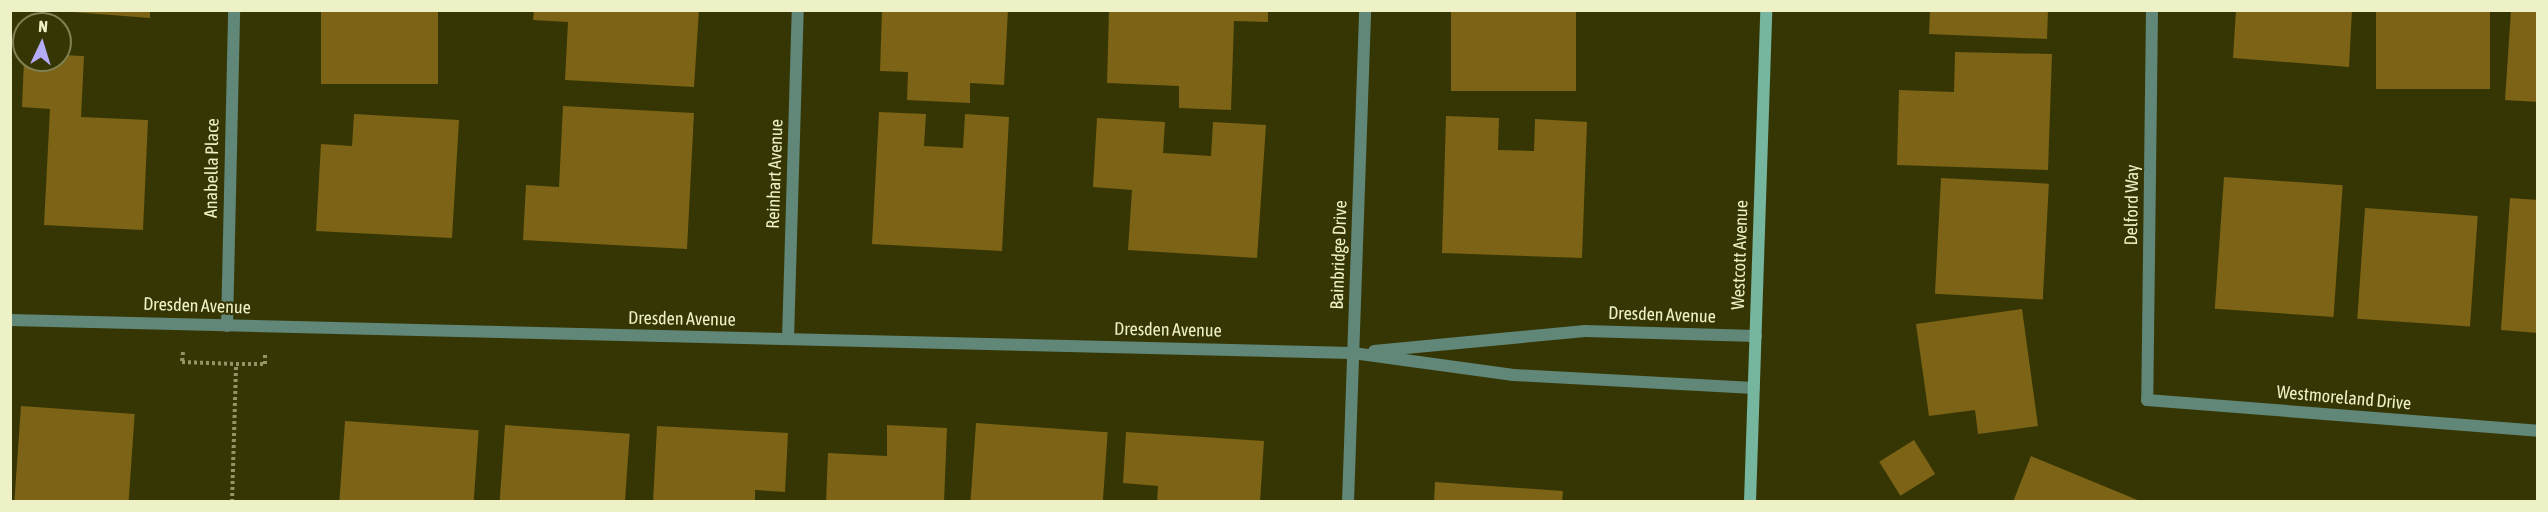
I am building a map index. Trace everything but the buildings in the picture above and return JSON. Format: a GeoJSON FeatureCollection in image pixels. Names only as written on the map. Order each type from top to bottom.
{"type":"FeatureCollection","features":[{"type":"Feature","properties":{"kind":"street","name":"Anabella Place"},"geometry":{"type":"LineString","coordinates":[[227,326],[234,10]]}},
{"type":"Feature","properties":{"kind":"street","name":"Reinhart Avenue"},"geometry":{"type":"LineString","coordinates":[[788,339],[798,10]]}},
{"type":"Feature","properties":{"kind":"street","name":"Bainbridge Drive"},"geometry":{"type":"LineString","coordinates":[[1348,501],[1365,10]]}},
{"type":"Feature","properties":{"kind":"street","name":"Westcott Avenue"},"geometry":{"type":"LineString","coordinates":[[1750,501],[1767,10]]}},
{"type":"Feature","properties":{"kind":"street","name":"Delford Way"},"geometry":{"type":"LineString","coordinates":[[2147,400],[2152,10]]}},
{"type":"Feature","properties":{"kind":"street","name":"Dresden Avenue"},"geometry":{"type":"LineString","coordinates":[[10,320],[1353,353],[1514,375],[1754,387]]}},
{"type":"Feature","properties":{"kind":"street","name":"Dresden Avenue"},"geometry":{"type":"LineString","coordinates":[[1353,353],[1585,331],[1756,336]]}},
{"type":"Feature","properties":{"kind":"street","name":"Westmoreland Drive"},"geometry":{"type":"LineString","coordinates":[[2147,400],[2538,431]]}},
{"type":"Feature","properties":{"kind":"path"},"geometry":{"type":"LineString","coordinates":[[232,501],[236,364]]}}]}
